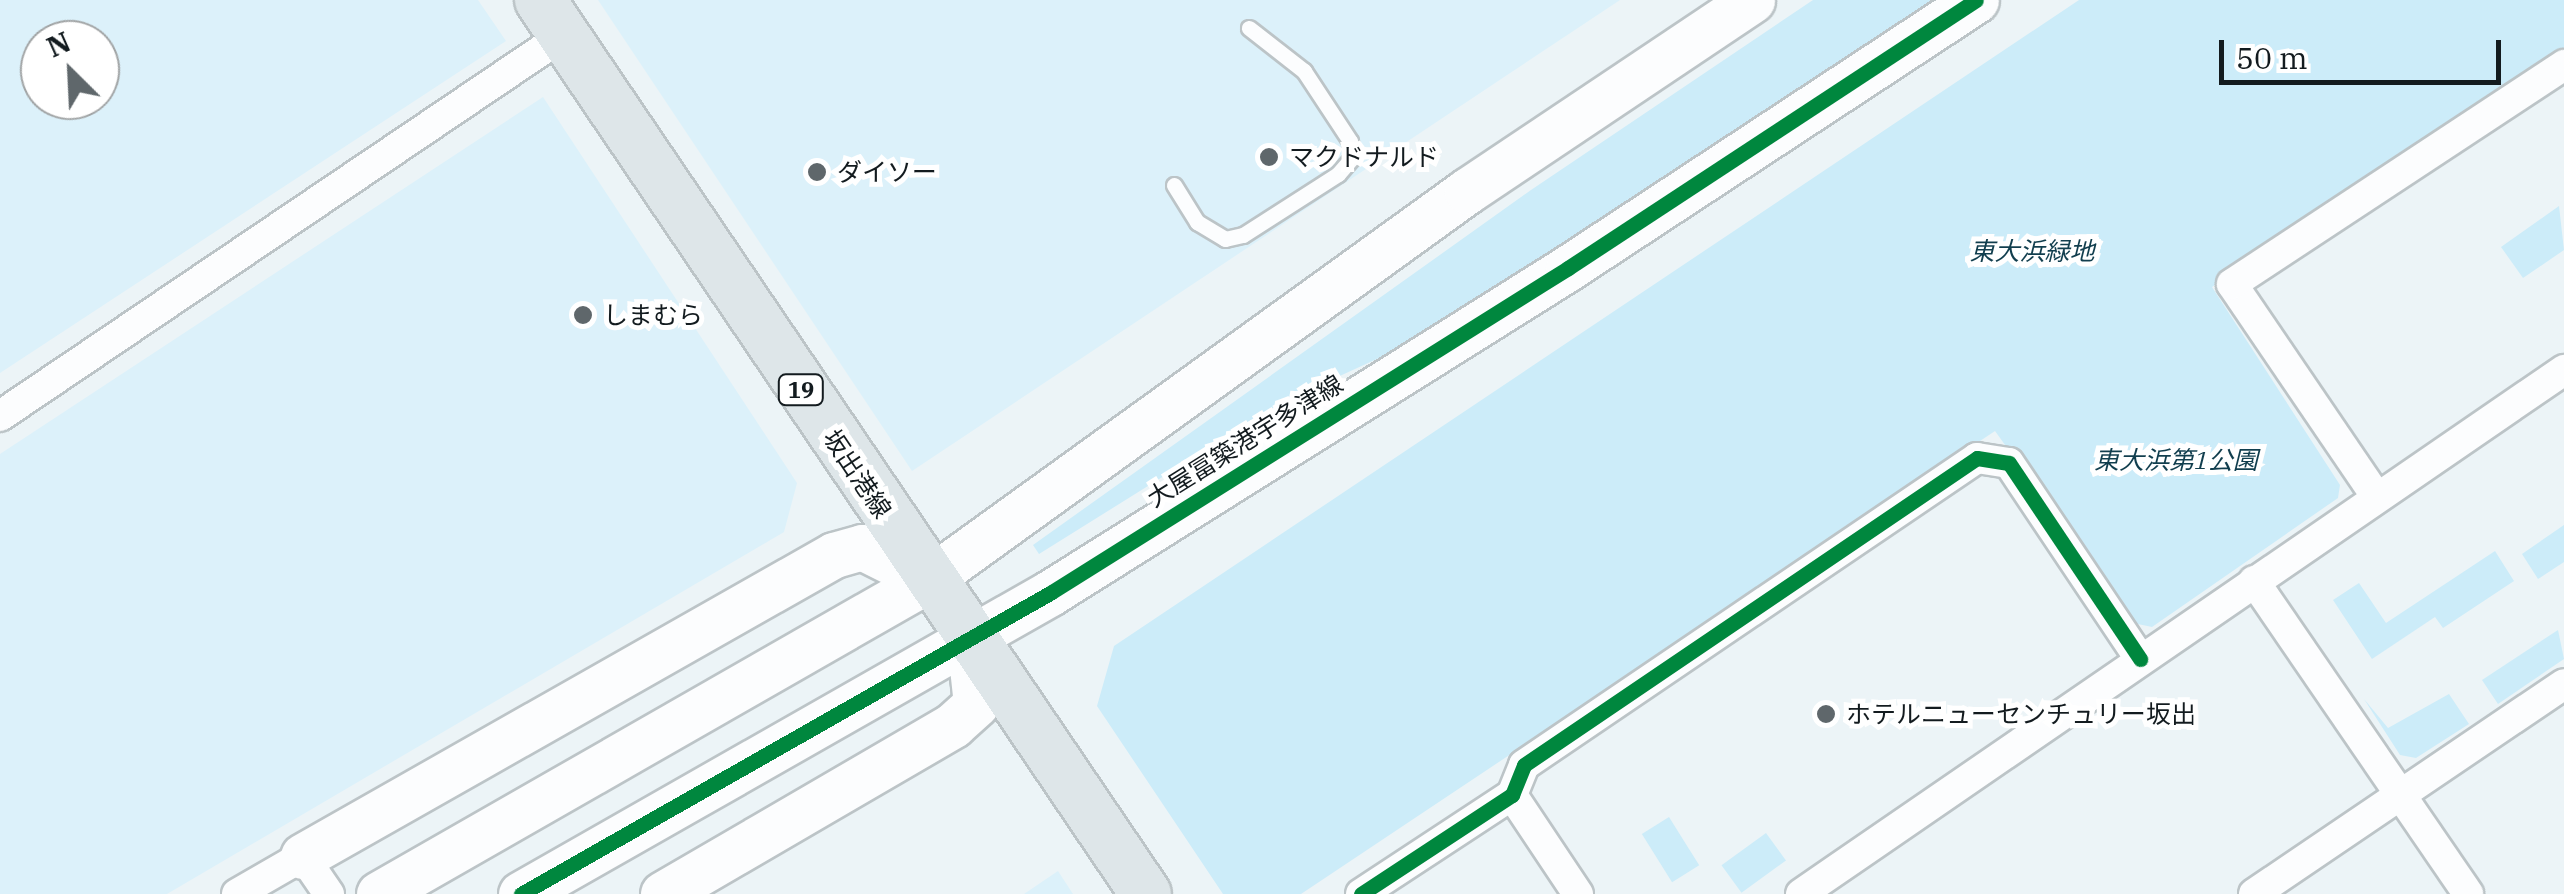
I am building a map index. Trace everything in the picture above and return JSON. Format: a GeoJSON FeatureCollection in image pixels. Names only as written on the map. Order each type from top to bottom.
{"type":"FeatureCollection","features":[{"type":"Feature","properties":{"kind":"main road"},"geometry":{"type":"LineString","coordinates":[[379,894],[928,580],[1420,224],[1752,0]]}},
{"type":"Feature","properties":{"kind":"main road","name":"大屋冨築港宇多津線"},"geometry":{"type":"LineString","coordinates":[[521,894],[969,640],[1584,258],[1976,0]]}},
{"type":"Feature","properties":{"kind":"main road","name":"坂出港線"},"geometry":{"type":"LineString","coordinates":[[552,18],[928,580],[1146,894]]}},
{"type":"Feature","properties":{"kind":"main road"},"geometry":{"type":"LineString","coordinates":[[303,856],[834,555],[862,546],[928,580]]}},
{"type":"Feature","properties":{"kind":"main road"},"geometry":{"type":"LineString","coordinates":[[686,888],[953,724],[976,704],[969,640]]}},
{"type":"Feature","properties":{"kind":"street"},"geometry":{"type":"LineString","coordinates":[[0,416],[552,18]]}},
{"type":"Feature","properties":{"kind":"street"},"geometry":{"type":"LineString","coordinates":[[2376,496],[2232,284],[2564,65]]}},
{"type":"Feature","properties":{"kind":"street"},"geometry":{"type":"LineString","coordinates":[[1802,894],[2564,370]]}},
{"type":"Feature","properties":{"kind":"street"},"geometry":{"type":"LineString","coordinates":[[1361,894],[1512,795],[1524,765],[1977,458],[2009,464],[2140,658]]}},
{"type":"Feature","properties":{"kind":"street"},"geometry":{"type":"LineString","coordinates":[[2254,581],[2468,894]]}},
{"type":"Feature","properties":{"kind":"street"},"geometry":{"type":"LineString","coordinates":[[2254,894],[2564,684]]}},
{"type":"Feature","properties":{"kind":"street"},"geometry":{"type":"LineString","coordinates":[[1512,795],[1578,894]]}},
{"type":"Feature","properties":{"kind":"street"},"geometry":{"type":"LineString","coordinates":[[237,894],[303,856],[329,894]]}},
{"type":"Feature","properties":{"kind":"lane"},"geometry":{"type":"LineString","coordinates":[[1174,185],[1198,222],[1224,239],[1274,215],[1352,158],[1350,141],[1304,71],[1249,28]]}},
{"type":"Feature","properties":{"kind":"shaded area"},"geometry":{"type":"Polygon","coordinates":[[[0,0],[478,0],[506,41],[0,373],[0,0]]]}},
{"type":"Feature","properties":{"kind":"shaded area"},"geometry":{"type":"Polygon","coordinates":[[[598,0],[1620,0],[912,471],[598,0]]]}},
{"type":"Feature","properties":{"kind":"shaded area"},"geometry":{"type":"Polygon","coordinates":[[[543,97],[797,483],[784,532],[167,894],[0,894],[0,454],[543,97]]]}},
{"type":"Feature","properties":{"kind":"shaded area"},"geometry":{"type":"Polygon","coordinates":[[[1058,871],[1073,894],[1024,894],[1058,871]]]}},
{"type":"Feature","properties":{"kind":"green space"},"geometry":{"type":"Polygon","coordinates":[[[1813,0],[1939,0],[1564,251],[1392,352],[1281,403],[1039,554],[1033,545],[1531,190],[1813,0]]]}},
{"type":"Feature","properties":{"kind":"green space","name":"東大浜緑地"},"geometry":{"type":"Polygon","coordinates":[[[2079,0],[2564,0],[2564,49],[2212,287],[2340,485],[2338,498],[2152,627],[2133,623],[1995,431],[1301,894],[1223,894],[1097,706],[1114,646],[2079,0]]]}},
{"type":"Feature","properties":{"kind":"green space"},"geometry":{"type":"Polygon","coordinates":[[[2559,206],[2564,250],[2523,278],[2501,247],[2559,206]]]}},
{"type":"Feature","properties":{"kind":"green space"},"geometry":{"type":"Polygon","coordinates":[[[2564,525],[2564,562],[2538,579],[2522,554],[2564,525]]]}},
{"type":"Feature","properties":{"kind":"green space"},"geometry":{"type":"Polygon","coordinates":[[[2495,551],[2514,581],[2443,628],[2435,617],[2372,659],[2333,600],[2359,583],[2386,623],[2495,551]]]}},
{"type":"Feature","properties":{"kind":"green space"},"geometry":{"type":"Polygon","coordinates":[[[2558,630],[2564,659],[2498,704],[2482,680],[2558,630]]]}},
{"type":"Feature","properties":{"kind":"green space"},"geometry":{"type":"Polygon","coordinates":[[[2449,694],[2469,724],[2416,758],[2400,755],[2364,699],[2388,728],[2449,694]]]}},
{"type":"Feature","properties":{"kind":"green space"},"geometry":{"type":"Polygon","coordinates":[[[1669,817],[1699,865],[1672,882],[1642,834],[1669,817]]]}},
{"type":"Feature","properties":{"kind":"green space"},"geometry":{"type":"Polygon","coordinates":[[[1766,833],[1786,861],[1741,893],[1722,865],[1766,833]]]}},
{"type":"Feature","properties":{"kind":"cycle path"},"geometry":{"type":"LineString","coordinates":[[521,894],[1050,593],[1568,268],[1976,0]]}},
{"type":"Feature","properties":{"kind":"cycle path"},"geometry":{"type":"LineString","coordinates":[[1361,894],[1512,795],[1524,765],[1977,458],[2009,463],[2140,659]]}},
{"type":"Feature","properties":{"kind":"place","name":"マクドナルド"},"geometry":{"type":"Point","coordinates":[1269,157]}},
{"type":"Feature","properties":{"kind":"place","name":"ダイソー"},"geometry":{"type":"Point","coordinates":[817,172]}},
{"type":"Feature","properties":{"kind":"place","name":"しまむら"},"geometry":{"type":"Point","coordinates":[583,315]}},
{"type":"Feature","properties":{"kind":"place","name":"ホテルニューセンチュリー坂出"},"geometry":{"type":"Point","coordinates":[1826,714]}},
{"type":"Feature","properties":{"kind":"park label","name":"東大浜第1公園"},"geometry":{"type":"Point","coordinates":[2176,460]}}]}
